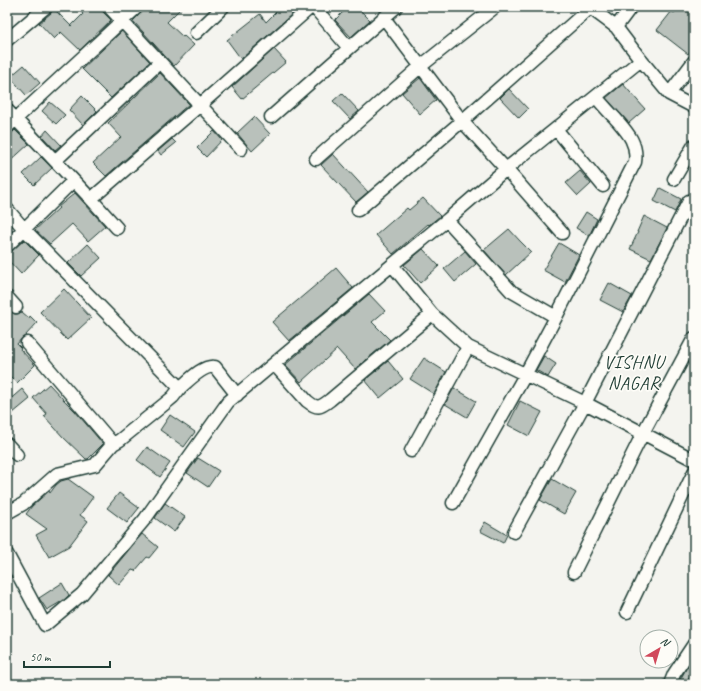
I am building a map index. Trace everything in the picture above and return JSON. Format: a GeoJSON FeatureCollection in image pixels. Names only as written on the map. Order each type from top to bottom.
{"type":"FeatureCollection","features":[{"type":"Feature","properties":{"kind":"street"},"geometry":{"type":"LineString","coordinates":[[7,40],[46,7]]}},
{"type":"Feature","properties":{"kind":"street"},"geometry":{"type":"LineString","coordinates":[[109,7],[241,149]]}},
{"type":"Feature","properties":{"kind":"street"},"geometry":{"type":"LineString","coordinates":[[11,123],[137,7]]}},
{"type":"Feature","properties":{"kind":"street"},"geometry":{"type":"LineString","coordinates":[[196,33],[221,7]]}},
{"type":"Feature","properties":{"kind":"street"},"geometry":{"type":"LineString","coordinates":[[91,199],[311,7]]}},
{"type":"Feature","properties":{"kind":"street"},"geometry":{"type":"LineString","coordinates":[[314,7],[349,48]]}},
{"type":"Feature","properties":{"kind":"street"},"geometry":{"type":"LineString","coordinates":[[271,117],[396,7]]}},
{"type":"Feature","properties":{"kind":"street"},"geometry":{"type":"LineString","coordinates":[[316,159],[421,66],[495,7]]}},
{"type":"Feature","properties":{"kind":"street"},"geometry":{"type":"LineString","coordinates":[[616,27],[631,7]]}},
{"type":"Feature","properties":{"kind":"street"},"geometry":{"type":"LineString","coordinates":[[358,210],[462,121],[589,8],[616,27],[669,94],[694,107]]}},
{"type":"Feature","properties":{"kind":"street"},"geometry":{"type":"LineString","coordinates":[[384,18],[462,121],[562,233]]}},
{"type":"Feature","properties":{"kind":"street"},"geometry":{"type":"LineString","coordinates":[[7,554],[45,625],[82,594],[140,525],[228,402],[506,169],[641,60]]}},
{"type":"Feature","properties":{"kind":"street"},"geometry":{"type":"LineString","coordinates":[[669,94],[694,61]]}},
{"type":"Feature","properties":{"kind":"street"},"geometry":{"type":"LineString","coordinates":[[54,161],[160,62]]}},
{"type":"Feature","properties":{"kind":"street"},"geometry":{"type":"LineString","coordinates":[[453,503],[556,317],[635,162],[636,154],[630,136],[596,97]]}},
{"type":"Feature","properties":{"kind":"street"},"geometry":{"type":"LineString","coordinates":[[7,110],[11,123],[54,161],[117,228]]}},
{"type":"Feature","properties":{"kind":"street"},"geometry":{"type":"LineString","coordinates":[[556,129],[603,186]]}},
{"type":"Feature","properties":{"kind":"street"},"geometry":{"type":"LineString","coordinates":[[674,180],[694,145]]}},
{"type":"Feature","properties":{"kind":"street"},"geometry":{"type":"LineString","coordinates":[[7,246],[73,181]]}},
{"type":"Feature","properties":{"kind":"street"},"geometry":{"type":"LineString","coordinates":[[514,532],[584,403],[689,201]]}},
{"type":"Feature","properties":{"kind":"street"},"geometry":{"type":"LineString","coordinates":[[7,209],[24,229],[180,388]]}},
{"type":"Feature","properties":{"kind":"street"},"geometry":{"type":"LineString","coordinates":[[447,220],[511,292],[556,317]]}},
{"type":"Feature","properties":{"kind":"street"},"geometry":{"type":"LineString","coordinates":[[392,265],[432,314],[468,347],[584,403],[694,460]]}},
{"type":"Feature","properties":{"kind":"street"},"geometry":{"type":"LineString","coordinates":[[7,297],[16,307]]}},
{"type":"Feature","properties":{"kind":"street"},"geometry":{"type":"LineString","coordinates":[[274,364],[312,405],[318,407],[324,405],[432,314]]}},
{"type":"Feature","properties":{"kind":"street"},"geometry":{"type":"LineString","coordinates":[[574,572],[643,433],[694,338]]}},
{"type":"Feature","properties":{"kind":"street"},"geometry":{"type":"LineString","coordinates":[[27,343],[113,444]]}},
{"type":"Feature","properties":{"kind":"street"},"geometry":{"type":"LineString","coordinates":[[411,451],[468,347]]}},
{"type":"Feature","properties":{"kind":"street"},"geometry":{"type":"LineString","coordinates":[[7,513],[23,504],[57,474],[95,465],[113,444],[173,397],[193,376],[207,367],[215,367],[236,395]]}},
{"type":"Feature","properties":{"kind":"street"},"geometry":{"type":"LineString","coordinates":[[7,444],[17,455]]}},
{"type":"Feature","properties":{"kind":"street"},"geometry":{"type":"LineString","coordinates":[[627,612],[694,472]]}},
{"type":"Feature","properties":{"kind":"street"},"geometry":{"type":"LineString","coordinates":[[670,684],[674,674],[694,644]]}},
{"type":"Feature","properties":{"kind":"building"},"geometry":{"type":"Polygon","coordinates":[[[76,7],[102,7],[103,12],[111,20],[80,50],[61,32],[54,39],[39,23],[51,13],[53,8],[71,26],[83,14],[76,7]]]}},
{"type":"Feature","properties":{"kind":"building"},"geometry":{"type":"Polygon","coordinates":[[[144,7],[182,7],[167,22],[194,45],[174,66],[133,21],[142,12],[144,7]]]}},
{"type":"Feature","properties":{"kind":"building"},"geometry":{"type":"Polygon","coordinates":[[[281,7],[300,7],[241,59],[227,40],[260,14],[266,22],[281,7]]]}},
{"type":"Feature","properties":{"kind":"building"},"geometry":{"type":"Polygon","coordinates":[[[348,7],[357,7],[370,20],[351,37],[335,20],[348,7]]]}},
{"type":"Feature","properties":{"kind":"building"},"geometry":{"type":"Polygon","coordinates":[[[679,7],[694,7],[694,46],[688,54],[657,30],[672,11],[674,13],[679,7]]]}},
{"type":"Feature","properties":{"kind":"building"},"geometry":{"type":"Polygon","coordinates":[[[122,31],[150,62],[111,98],[82,69],[122,31]]]}},
{"type":"Feature","properties":{"kind":"building"},"geometry":{"type":"Polygon","coordinates":[[[274,49],[286,62],[242,99],[232,87],[274,49]]]}},
{"type":"Feature","properties":{"kind":"building"},"geometry":{"type":"Polygon","coordinates":[[[24,65],[40,83],[26,95],[10,77],[24,65]]]}},
{"type":"Feature","properties":{"kind":"building"},"geometry":{"type":"Polygon","coordinates":[[[160,73],[189,104],[106,176],[93,163],[121,137],[108,123],[160,73]]]}},
{"type":"Feature","properties":{"kind":"building"},"geometry":{"type":"Polygon","coordinates":[[[420,78],[436,100],[420,114],[402,93],[420,78]]]}},
{"type":"Feature","properties":{"kind":"building"},"geometry":{"type":"Polygon","coordinates":[[[623,84],[645,109],[629,123],[606,98],[623,84]]]}},
{"type":"Feature","properties":{"kind":"building"},"geometry":{"type":"Polygon","coordinates":[[[509,89],[528,109],[519,118],[500,98],[509,89]]]}},
{"type":"Feature","properties":{"kind":"building"},"geometry":{"type":"Polygon","coordinates":[[[342,93],[359,111],[350,119],[333,101],[342,93]]]}},
{"type":"Feature","properties":{"kind":"building"},"geometry":{"type":"Polygon","coordinates":[[[82,96],[97,111],[83,125],[69,110],[82,96]]]}},
{"type":"Feature","properties":{"kind":"building"},"geometry":{"type":"Polygon","coordinates":[[[50,102],[65,115],[56,124],[42,111],[50,102]]]}},
{"type":"Feature","properties":{"kind":"building"},"geometry":{"type":"Polygon","coordinates":[[[254,117],[270,134],[252,151],[237,133],[254,117]]]}},
{"type":"Feature","properties":{"kind":"building"},"geometry":{"type":"Polygon","coordinates":[[[15,130],[29,144],[7,164],[7,138],[15,130]]]}},
{"type":"Feature","properties":{"kind":"building"},"geometry":{"type":"Polygon","coordinates":[[[47,130],[61,145],[55,150],[42,136],[47,130]]]}},
{"type":"Feature","properties":{"kind":"building"},"geometry":{"type":"Polygon","coordinates":[[[214,131],[222,140],[206,157],[197,148],[214,131]]]}},
{"type":"Feature","properties":{"kind":"building"},"geometry":{"type":"Polygon","coordinates":[[[172,139],[176,143],[161,155],[158,151],[172,139]]]}},
{"type":"Feature","properties":{"kind":"building"},"geometry":{"type":"Polygon","coordinates":[[[333,154],[368,192],[356,202],[321,165],[333,154]]]}},
{"type":"Feature","properties":{"kind":"building"},"geometry":{"type":"Polygon","coordinates":[[[41,157],[52,168],[34,185],[23,174],[41,157]]]}},
{"type":"Feature","properties":{"kind":"building"},"geometry":{"type":"Polygon","coordinates":[[[580,171],[591,184],[578,196],[566,183],[580,171]]]}},
{"type":"Feature","properties":{"kind":"building"},"geometry":{"type":"Polygon","coordinates":[[[660,188],[681,199],[675,212],[654,201],[660,188]]]}},
{"type":"Feature","properties":{"kind":"building"},"geometry":{"type":"Polygon","coordinates":[[[75,193],[105,226],[88,241],[72,224],[50,244],[35,230],[59,208],[58,207],[75,193]]]}},
{"type":"Feature","properties":{"kind":"building"},"geometry":{"type":"Polygon","coordinates":[[[423,198],[440,216],[429,225],[428,224],[393,254],[376,235],[407,208],[409,210],[423,198]]]}},
{"type":"Feature","properties":{"kind":"building"},"geometry":{"type":"Polygon","coordinates":[[[694,208],[694,222],[688,219],[694,208]]]}},
{"type":"Feature","properties":{"kind":"building"},"geometry":{"type":"Polygon","coordinates":[[[586,212],[597,219],[589,236],[576,228],[586,212]]]}},
{"type":"Feature","properties":{"kind":"building"},"geometry":{"type":"Polygon","coordinates":[[[644,216],[667,228],[651,259],[630,249],[644,216]]]}},
{"type":"Feature","properties":{"kind":"building"},"geometry":{"type":"Polygon","coordinates":[[[509,229],[531,252],[506,275],[484,250],[509,229]]]}},
{"type":"Feature","properties":{"kind":"building"},"geometry":{"type":"Polygon","coordinates":[[[24,240],[39,255],[21,274],[7,259],[7,254],[24,240]]]}},
{"type":"Feature","properties":{"kind":"building"},"geometry":{"type":"Polygon","coordinates":[[[559,243],[579,255],[565,282],[543,270],[559,243]]]}},
{"type":"Feature","properties":{"kind":"building"},"geometry":{"type":"Polygon","coordinates":[[[88,244],[101,258],[81,276],[68,263],[88,244]]]}},
{"type":"Feature","properties":{"kind":"building"},"geometry":{"type":"Polygon","coordinates":[[[423,249],[439,266],[420,283],[404,265],[423,249]]]}},
{"type":"Feature","properties":{"kind":"building"},"geometry":{"type":"Polygon","coordinates":[[[465,251],[476,264],[455,282],[444,269],[465,251]]]}},
{"type":"Feature","properties":{"kind":"building"},"geometry":{"type":"Polygon","coordinates":[[[336,268],[353,288],[289,341],[272,322],[336,268]]]}},
{"type":"Feature","properties":{"kind":"building"},"geometry":{"type":"Polygon","coordinates":[[[609,283],[632,296],[623,312],[600,300],[609,283]]]}},
{"type":"Feature","properties":{"kind":"building"},"geometry":{"type":"Polygon","coordinates":[[[64,289],[91,318],[67,340],[40,312],[64,289]]]}},
{"type":"Feature","properties":{"kind":"building"},"geometry":{"type":"Polygon","coordinates":[[[369,294],[385,311],[372,322],[390,340],[355,369],[337,349],[301,382],[285,365],[369,294]]]}},
{"type":"Feature","properties":{"kind":"building"},"geometry":{"type":"Polygon","coordinates":[[[7,308],[14,314],[22,312],[29,318],[30,316],[37,323],[17,344],[35,365],[17,383],[7,373],[7,308]]]}},
{"type":"Feature","properties":{"kind":"building"},"geometry":{"type":"Polygon","coordinates":[[[544,356],[556,364],[548,377],[536,370],[544,356]]]}},
{"type":"Feature","properties":{"kind":"building"},"geometry":{"type":"Polygon","coordinates":[[[424,358],[446,372],[434,394],[410,379],[424,358]]]}},
{"type":"Feature","properties":{"kind":"building"},"geometry":{"type":"Polygon","coordinates":[[[388,361],[403,379],[380,398],[365,380],[388,361]]]}},
{"type":"Feature","properties":{"kind":"building"},"geometry":{"type":"Polygon","coordinates":[[[49,384],[75,411],[103,444],[88,459],[86,459],[63,437],[44,416],[47,414],[33,398],[49,384]]]}},
{"type":"Feature","properties":{"kind":"building"},"geometry":{"type":"Polygon","coordinates":[[[454,388],[476,401],[467,417],[445,404],[454,388]]]}},
{"type":"Feature","properties":{"kind":"building"},"geometry":{"type":"Polygon","coordinates":[[[22,389],[30,399],[7,418],[7,402],[22,389]]]}},
{"type":"Feature","properties":{"kind":"building"},"geometry":{"type":"Polygon","coordinates":[[[520,401],[542,412],[529,436],[508,425],[520,401]]]}},
{"type":"Feature","properties":{"kind":"building"},"geometry":{"type":"Polygon","coordinates":[[[170,415],[195,432],[184,447],[160,430],[170,415]]]}},
{"type":"Feature","properties":{"kind":"building"},"geometry":{"type":"Polygon","coordinates":[[[147,447],[170,463],[160,477],[137,460],[147,447]]]}},
{"type":"Feature","properties":{"kind":"building"},"geometry":{"type":"Polygon","coordinates":[[[198,458],[219,471],[208,487],[187,473],[198,458]]]}},
{"type":"Feature","properties":{"kind":"building"},"geometry":{"type":"Polygon","coordinates":[[[68,479],[93,497],[80,515],[88,521],[69,546],[49,557],[36,535],[47,529],[26,514],[32,506],[49,491],[50,493],[56,485],[61,481],[68,479]]]}},
{"type":"Feature","properties":{"kind":"building"},"geometry":{"type":"Polygon","coordinates":[[[552,479],[576,493],[564,514],[540,500],[552,479]]]}},
{"type":"Feature","properties":{"kind":"building"},"geometry":{"type":"Polygon","coordinates":[[[119,493],[139,508],[127,523],[107,508],[119,493]]]}},
{"type":"Feature","properties":{"kind":"building"},"geometry":{"type":"Polygon","coordinates":[[[165,503],[185,517],[174,532],[155,518],[165,503]]]}},
{"type":"Feature","properties":{"kind":"building"},"geometry":{"type":"Polygon","coordinates":[[[485,522],[507,535],[503,543],[480,531],[485,522]]]}},
{"type":"Feature","properties":{"kind":"building"},"geometry":{"type":"Polygon","coordinates":[[[142,534],[158,547],[135,571],[132,570],[119,585],[108,575],[142,534]]]}},
{"type":"Feature","properties":{"kind":"building"},"geometry":{"type":"Polygon","coordinates":[[[62,583],[69,595],[64,600],[47,610],[39,598],[62,583]]]}},
{"type":"Feature","properties":{"kind":"building"},"geometry":{"type":"Polygon","coordinates":[[[687,667],[693,671],[686,684],[678,684],[681,678],[687,667]]]}},
{"type":"Feature","properties":{"kind":"district","name":"VISHNU NAGAR"},"geometry":{"type":"Point","coordinates":[634,372]}}]}
